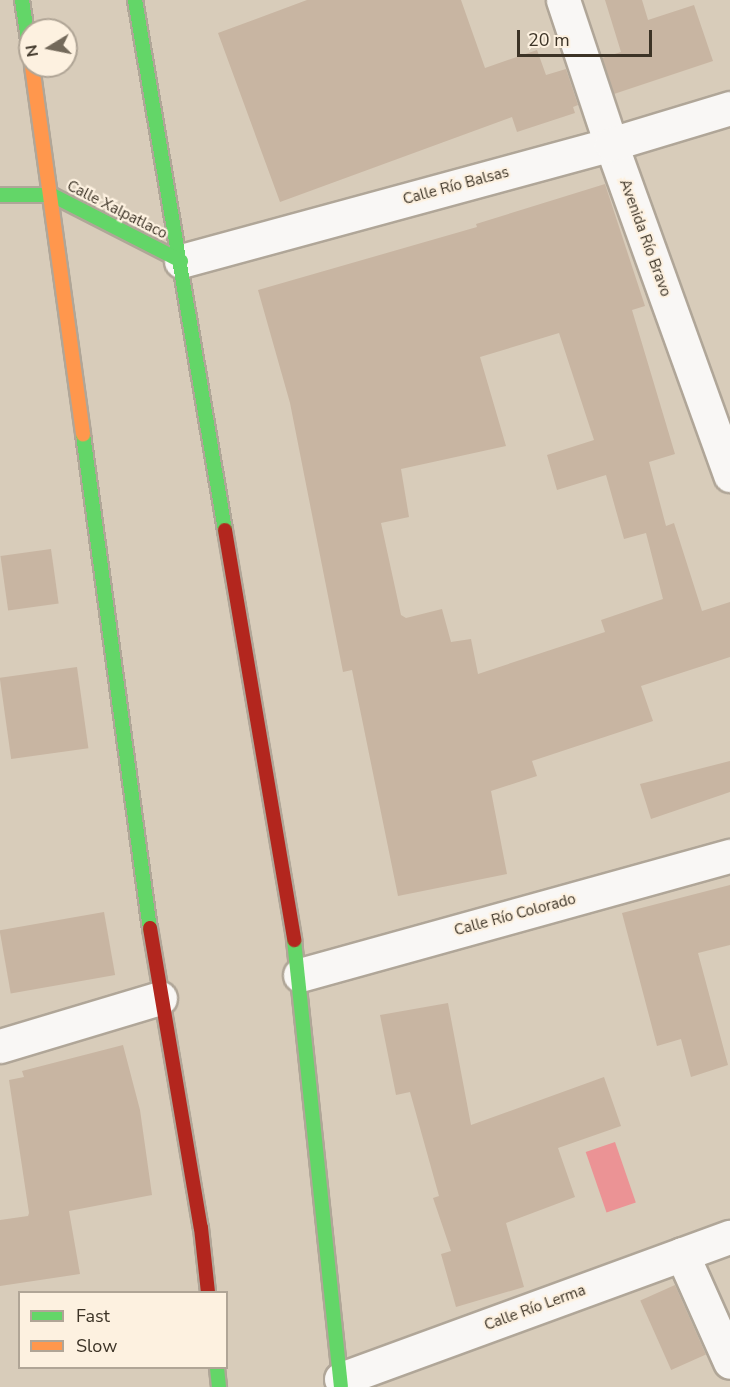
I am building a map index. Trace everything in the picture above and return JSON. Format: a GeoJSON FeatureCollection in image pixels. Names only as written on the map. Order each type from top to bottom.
{"type":"FeatureCollection","features":[{"type":"Feature","properties":{"kind":"main road"},"geometry":{"type":"LineString","coordinates":[[22,0],[25,18]]}},
{"type":"Feature","properties":{"kind":"main road"},"geometry":{"type":"LineString","coordinates":[[135,0],[181,261],[300,975],[341,1383]]}},
{"type":"Feature","properties":{"kind":"main road"},"geometry":{"type":"LineString","coordinates":[[34,78],[52,195],[160,998],[201,1228],[208,1291]]}},
{"type":"Feature","properties":{"kind":"main road","name":"Calle Xalpatlaco"},"geometry":{"type":"LineString","coordinates":[[0,195],[52,195],[181,261]]}},
{"type":"Feature","properties":{"kind":"main road"},"geometry":{"type":"LineString","coordinates":[[217,1369],[219,1387]]}},
{"type":"Feature","properties":{"kind":"street","name":"Avenida Río Bravo"},"geometry":{"type":"LineString","coordinates":[[563,0],[611,144],[730,475]]}},
{"type":"Feature","properties":{"kind":"street","name":"Calle Río Balsas"},"geometry":{"type":"LineString","coordinates":[[181,261],[611,144],[730,108]]}},
{"type":"Feature","properties":{"kind":"street","name":"Calle Río Colorado"},"geometry":{"type":"LineString","coordinates":[[300,975],[730,856]]}},
{"type":"Feature","properties":{"kind":"street"},"geometry":{"type":"LineString","coordinates":[[0,1046],[160,998]]}},
{"type":"Feature","properties":{"kind":"street","name":"Calle Río Lerma"},"geometry":{"type":"LineString","coordinates":[[341,1383],[730,1237]]}},
{"type":"Feature","properties":{"kind":"street"},"geometry":{"type":"LineString","coordinates":[[682,1254],[730,1362]]}},
{"type":"Feature","properties":{"kind":"shaded area"},"geometry":{"type":"Polygon","coordinates":[[[615,1142],[636,1203],[607,1213],[586,1152],[615,1142]]]}},
{"type":"Feature","properties":{"kind":"building"},"geometry":{"type":"Polygon","coordinates":[[[307,0],[461,0],[485,68],[537,50],[546,75],[566,69],[578,105],[573,107],[575,113],[517,132],[512,117],[280,202],[218,33],[307,0]]]}},
{"type":"Feature","properties":{"kind":"building"},"geometry":{"type":"Polygon","coordinates":[[[605,0],[642,0],[648,20],[694,5],[713,61],[614,94],[602,58],[621,52],[605,0]]]}},
{"type":"Feature","properties":{"kind":"building"},"geometry":{"type":"Polygon","coordinates":[[[605,184],[645,306],[632,310],[675,454],[649,462],[666,526],[674,523],[702,611],[730,602],[730,657],[641,686],[653,721],[532,761],[537,776],[491,791],[507,874],[398,896],[352,670],[343,672],[290,403],[258,290],[477,227],[476,224],[605,184]],[[559,333],[480,357],[506,446],[401,469],[409,517],[381,523],[401,615],[406,618],[442,609],[451,642],[471,639],[478,674],[605,632],[601,620],[663,599],[646,533],[624,539],[606,475],[557,490],[547,455],[594,440],[559,333]]]}},
{"type":"Feature","properties":{"kind":"building"},"geometry":{"type":"Polygon","coordinates":[[[51,549],[59,603],[8,611],[0,556],[51,549]]]}},
{"type":"Feature","properties":{"kind":"building"},"geometry":{"type":"Polygon","coordinates":[[[77,667],[88,748],[11,759],[0,678],[77,667]]]}},
{"type":"Feature","properties":{"kind":"building"},"geometry":{"type":"Polygon","coordinates":[[[730,761],[730,792],[651,819],[640,784],[730,761]]]}},
{"type":"Feature","properties":{"kind":"building"},"geometry":{"type":"Polygon","coordinates":[[[730,885],[730,945],[698,953],[728,1065],[691,1077],[681,1039],[657,1046],[622,913],[730,885]]]}},
{"type":"Feature","properties":{"kind":"building"},"geometry":{"type":"Polygon","coordinates":[[[104,912],[115,975],[11,993],[0,930],[104,912]]]}},
{"type":"Feature","properties":{"kind":"building"},"geometry":{"type":"Polygon","coordinates":[[[448,1003],[471,1125],[604,1077],[621,1126],[558,1148],[575,1197],[506,1223],[524,1287],[456,1307],[441,1254],[451,1251],[433,1198],[439,1196],[410,1092],[396,1095],[380,1015],[448,1003]]]}},
{"type":"Feature","properties":{"kind":"building"},"geometry":{"type":"Polygon","coordinates":[[[123,1045],[140,1110],[152,1195],[69,1211],[80,1274],[0,1286],[0,1220],[28,1216],[29,1213],[9,1080],[24,1077],[22,1071],[123,1045]]]}},
{"type":"Feature","properties":{"kind":"building"},"geometry":{"type":"Polygon","coordinates":[[[675,1285],[706,1354],[671,1370],[640,1300],[675,1285]]]}},
{"type":"Feature","properties":{"kind":"traffic: fast"},"geometry":{"type":"LineString","coordinates":[[22,0],[25,18]]}},
{"type":"Feature","properties":{"kind":"traffic: fast"},"geometry":{"type":"LineString","coordinates":[[135,0],[225,530]]}},
{"type":"Feature","properties":{"kind":"traffic: fast"},"geometry":{"type":"LineString","coordinates":[[0,195],[52,195],[181,261]]}},
{"type":"Feature","properties":{"kind":"traffic: fast"},"geometry":{"type":"LineString","coordinates":[[83,434],[150,928]]}},
{"type":"Feature","properties":{"kind":"traffic: fast"},"geometry":{"type":"LineString","coordinates":[[294,940],[341,1387]]}},
{"type":"Feature","properties":{"kind":"traffic: fast"},"geometry":{"type":"LineString","coordinates":[[217,1369],[219,1387]]}},
{"type":"Feature","properties":{"kind":"traffic: slow"},"geometry":{"type":"LineString","coordinates":[[34,78],[83,434]]}},
{"type":"Feature","properties":{"kind":"traffic: jam"},"geometry":{"type":"LineString","coordinates":[[225,530],[294,940]]}},
{"type":"Feature","properties":{"kind":"traffic: jam"},"geometry":{"type":"LineString","coordinates":[[150,928],[201,1228],[208,1291]]}}]}
